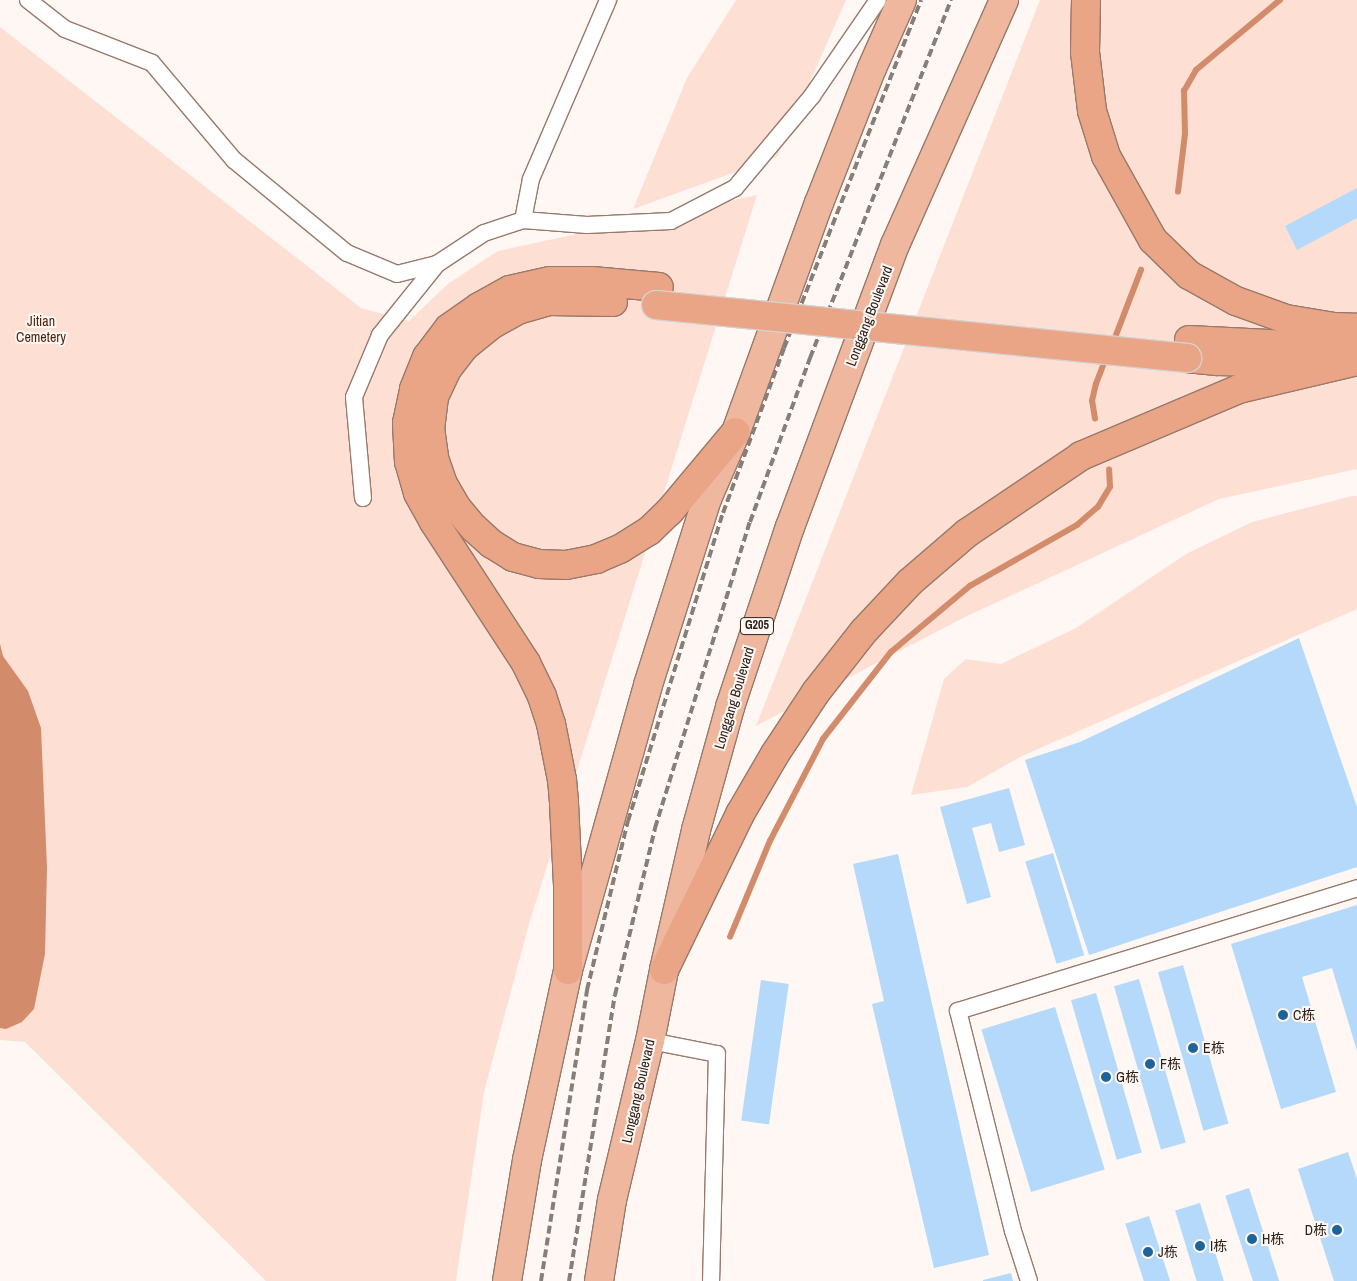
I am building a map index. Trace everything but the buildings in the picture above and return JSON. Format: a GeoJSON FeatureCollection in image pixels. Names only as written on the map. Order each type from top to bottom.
{"type":"FeatureCollection","features":[{"type":"Feature","properties":{"kind":"highway"},"geometry":{"type":"LineString","coordinates":[[507,1281],[527,1160],[568,970],[648,685],[707,499],[736,432],[819,203],[872,68],[902,0]]}},
{"type":"Feature","properties":{"kind":"highway","name":"Longgang Boulevard"},"geometry":{"type":"LineString","coordinates":[[599,1281],[612,1200],[650,1042],[664,970],[696,830],[730,707],[790,527],[895,246],[1004,0]]}},
{"type":"Feature","properties":{"kind":"highway"},"geometry":{"type":"LineString","coordinates":[[1086,0],[1084,52],[1092,111],[1106,156],[1153,240],[1189,275],[1236,301],[1286,319],[1334,327],[1357,328]]}},
{"type":"Feature","properties":{"kind":"highway"},"geometry":{"type":"LineString","coordinates":[[568,970],[568,886],[564,802],[550,724],[542,696],[526,664],[434,522],[418,493],[409,462],[407,423],[414,389],[427,357],[450,328],[479,307],[510,290],[550,281],[592,281],[658,296],[1188,349],[1309,346],[1357,342]]}},
{"type":"Feature","properties":{"kind":"highway"},"geometry":{"type":"LineString","coordinates":[[658,296],[549,301],[518,310],[491,325],[465,346],[447,369],[434,397],[430,428],[434,458],[443,484],[457,508],[474,528],[492,544],[513,557],[539,564],[566,565],[596,560],[620,549],[656,524],[669,512],[736,432]]}},
{"type":"Feature","properties":{"kind":"highway"},"geometry":{"type":"LineString","coordinates":[[1188,349],[1216,361],[1310,363],[1357,360]]}},
{"type":"Feature","properties":{"kind":"highway"},"geometry":{"type":"LineString","coordinates":[[664,970],[740,814],[775,754],[816,692],[864,631],[917,576],[967,533],[1081,456],[1239,389],[1357,360]]}},
{"type":"Feature","properties":{"kind":"street"},"geometry":{"type":"LineString","coordinates":[[28,0],[65,29],[152,63],[234,160],[347,253],[397,274],[437,264]]}},
{"type":"Feature","properties":{"kind":"street"},"geometry":{"type":"LineString","coordinates":[[522,220],[531,179],[608,0]]}},
{"type":"Feature","properties":{"kind":"street"},"geometry":{"type":"LineString","coordinates":[[362,498],[354,397],[380,334],[437,264],[484,233],[522,220],[587,225],[671,221],[735,188],[812,96],[878,0]]}},
{"type":"Feature","properties":{"kind":"street"},"geometry":{"type":"LineString","coordinates":[[1029,1281],[1011,1222],[958,1011],[1357,888]]}},
{"type":"Feature","properties":{"kind":"street"},"geometry":{"type":"LineString","coordinates":[[650,1042],[717,1054],[710,1281]]}},
{"type":"Feature","properties":{"kind":"green space"},"geometry":{"type":"Polygon","coordinates":[[[736,0],[846,0],[777,157],[633,209],[687,78],[736,0]]]}},
{"type":"Feature","properties":{"kind":"green space"},"geometry":{"type":"Polygon","coordinates":[[[1040,0],[1357,0],[1357,469],[1219,499],[965,617],[756,726],[1040,0]]]}},
{"type":"Feature","properties":{"kind":"green space","name":"Jitian Cemetery"},"geometry":{"type":"Polygon","coordinates":[[[0,27],[361,308],[409,321],[449,283],[498,251],[757,195],[529,924],[484,1092],[456,1281],[266,1281],[25,1042],[0,1040],[0,27]]]}},
{"type":"Feature","properties":{"kind":"green space"},"geometry":{"type":"Polygon","coordinates":[[[1357,496],[1357,609],[1022,756],[967,787],[911,795],[944,679],[966,659],[1001,664],[1076,628],[1186,554],[1252,522],[1357,496]]]}},
{"type":"Feature","properties":{"kind":"shaded area"},"geometry":{"type":"Polygon","coordinates":[[[0,644],[3,656],[28,691],[41,728],[47,867],[45,954],[34,1009],[22,1022],[6,1029],[0,1028],[0,644]]]}},
{"type":"Feature","properties":{"kind":"waterway"},"geometry":{"type":"LineString","coordinates":[[1178,192],[1185,134],[1184,91],[1196,70],[1280,0]]}},
{"type":"Feature","properties":{"kind":"waterway"},"geometry":{"type":"LineString","coordinates":[[1113,343],[1141,270]]}},
{"type":"Feature","properties":{"kind":"waterway"},"geometry":{"type":"LineString","coordinates":[[1095,419],[1092,401],[1106,358]]}},
{"type":"Feature","properties":{"kind":"waterway"},"geometry":{"type":"LineString","coordinates":[[730,937],[770,841],[823,739],[891,652],[970,586],[1077,525],[1098,507],[1110,487],[1109,470]]}},
{"type":"Feature","properties":{"kind":"railway"},"geometry":{"type":"LineString","coordinates":[[541,1281],[587,990],[628,821],[723,513],[784,348],[921,0]]}},
{"type":"Feature","properties":{"kind":"railway"},"geometry":{"type":"LineString","coordinates":[[569,1281],[615,995],[655,828],[750,522],[810,358],[951,0]]}},
{"type":"Feature","properties":{"kind":"place","name":"C栋"},"geometry":{"type":"Point","coordinates":[1283,1015]}},
{"type":"Feature","properties":{"kind":"place","name":"E栋"},"geometry":{"type":"Point","coordinates":[1193,1048]}},
{"type":"Feature","properties":{"kind":"place","name":"F栋"},"geometry":{"type":"Point","coordinates":[1150,1064]}},
{"type":"Feature","properties":{"kind":"place","name":"G栋"},"geometry":{"type":"Point","coordinates":[1106,1077]}},
{"type":"Feature","properties":{"kind":"place","name":"D栋"},"geometry":{"type":"Point","coordinates":[1337,1230]}},
{"type":"Feature","properties":{"kind":"place","name":"H栋"},"geometry":{"type":"Point","coordinates":[1252,1239]}},
{"type":"Feature","properties":{"kind":"place","name":"I栋"},"geometry":{"type":"Point","coordinates":[1200,1246]}},
{"type":"Feature","properties":{"kind":"place","name":"J栋"},"geometry":{"type":"Point","coordinates":[1148,1252]}}]}
